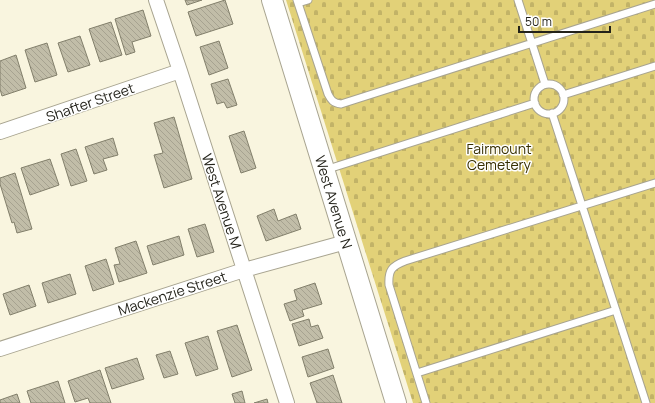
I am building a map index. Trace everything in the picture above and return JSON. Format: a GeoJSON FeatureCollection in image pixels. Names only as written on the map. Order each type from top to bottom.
{"type":"FeatureCollection","features":[{"type":"Feature","properties":{"kind":"main road","name":"West Avenue N"},"geometry":{"type":"LineString","coordinates":[[272,0],[396,403]]}},
{"type":"Feature","properties":{"kind":"street","name":"West Avenue M"},"geometry":{"type":"LineString","coordinates":[[156,0],[287,403]]}},
{"type":"Feature","properties":{"kind":"street","name":"Shafter Street"},"geometry":{"type":"LineString","coordinates":[[0,132],[180,71]]}},
{"type":"Feature","properties":{"kind":"street","name":"Mackenzie Street"},"geometry":{"type":"LineString","coordinates":[[0,349],[244,270],[346,242]]}},
{"type":"Feature","properties":{"kind":"lane"},"geometry":{"type":"LineString","coordinates":[[308,0],[298,2],[328,94],[332,101],[336,104],[655,4]]}},
{"type":"Feature","properties":{"kind":"lane"},"geometry":{"type":"LineString","coordinates":[[518,0],[545,84]]}},
{"type":"Feature","properties":{"kind":"lane"},"geometry":{"type":"LineString","coordinates":[[563,95],[655,66]]}},
{"type":"Feature","properties":{"kind":"lane"},"geometry":{"type":"LineString","coordinates":[[545,84],[558,87],[562,90],[563,95],[564,100],[560,109],[552,113],[545,113],[537,108],[534,98],[540,86],[545,84]]}},
{"type":"Feature","properties":{"kind":"lane"},"geometry":{"type":"LineString","coordinates":[[324,171],[535,103]]}},
{"type":"Feature","properties":{"kind":"lane"},"geometry":{"type":"LineString","coordinates":[[552,113],[646,403]]}},
{"type":"Feature","properties":{"kind":"lane"},"geometry":{"type":"LineString","coordinates":[[426,403],[389,285],[389,276],[396,264],[655,183]]}},
{"type":"Feature","properties":{"kind":"lane"},"geometry":{"type":"LineString","coordinates":[[417,373],[616,310]]}},
{"type":"Feature","properties":{"kind":"green space","name":"Fairmount Cemetery"},"geometry":{"type":"Polygon","coordinates":[[[286,0],[655,0],[655,403],[413,403],[286,0]]]}},
{"type":"Feature","properties":{"kind":"building"},"geometry":{"type":"Polygon","coordinates":[[[185,0],[202,0],[187,5],[185,0]]]}},
{"type":"Feature","properties":{"kind":"building"},"geometry":{"type":"Polygon","coordinates":[[[225,0],[233,24],[196,36],[188,12],[225,0]]]}},
{"type":"Feature","properties":{"kind":"building"},"geometry":{"type":"Polygon","coordinates":[[[143,10],[151,36],[132,42],[135,52],[126,55],[115,19],[143,10]]]}},
{"type":"Feature","properties":{"kind":"building"},"geometry":{"type":"Polygon","coordinates":[[[111,22],[122,55],[100,62],[89,29],[111,22]]]}},
{"type":"Feature","properties":{"kind":"building"},"geometry":{"type":"Polygon","coordinates":[[[80,36],[90,65],[68,72],[58,43],[80,36]]]}},
{"type":"Feature","properties":{"kind":"building"},"geometry":{"type":"Polygon","coordinates":[[[219,41],[228,68],[209,75],[200,47],[219,41]]]}},
{"type":"Feature","properties":{"kind":"building"},"geometry":{"type":"Polygon","coordinates":[[[47,43],[57,75],[35,82],[25,50],[47,43]]]}},
{"type":"Feature","properties":{"kind":"building"},"geometry":{"type":"Polygon","coordinates":[[[16,55],[26,88],[2,96],[0,89],[0,61],[16,55]]]}},
{"type":"Feature","properties":{"kind":"building"},"geometry":{"type":"Polygon","coordinates":[[[228,79],[237,105],[227,108],[224,102],[217,104],[211,84],[228,79]]]}},
{"type":"Feature","properties":{"kind":"building"},"geometry":{"type":"Polygon","coordinates":[[[174,117],[192,179],[164,188],[154,155],[163,153],[154,123],[174,117]]]}},
{"type":"Feature","properties":{"kind":"building"},"geometry":{"type":"Polygon","coordinates":[[[244,131],[256,168],[241,173],[229,136],[244,131]]]}},
{"type":"Feature","properties":{"kind":"building"},"geometry":{"type":"Polygon","coordinates":[[[113,138],[118,155],[103,159],[107,170],[94,174],[85,147],[113,138]]]}},
{"type":"Feature","properties":{"kind":"building"},"geometry":{"type":"Polygon","coordinates":[[[76,149],[87,181],[71,186],[61,154],[76,149]]]}},
{"type":"Feature","properties":{"kind":"building"},"geometry":{"type":"Polygon","coordinates":[[[50,159],[59,185],[30,195],[21,168],[50,159]]]}},
{"type":"Feature","properties":{"kind":"building"},"geometry":{"type":"Polygon","coordinates":[[[15,173],[32,229],[17,233],[14,222],[12,223],[0,184],[0,178],[15,173]]]}},
{"type":"Feature","properties":{"kind":"building"},"geometry":{"type":"Polygon","coordinates":[[[274,209],[278,221],[296,214],[301,229],[266,241],[257,216],[274,209]]]}},
{"type":"Feature","properties":{"kind":"building"},"geometry":{"type":"Polygon","coordinates":[[[205,224],[214,252],[197,257],[188,229],[205,224]]]}},
{"type":"Feature","properties":{"kind":"building"},"geometry":{"type":"Polygon","coordinates":[[[179,236],[184,255],[153,265],[147,246],[179,236]]]}},
{"type":"Feature","properties":{"kind":"building"},"geometry":{"type":"Polygon","coordinates":[[[136,241],[147,273],[119,282],[114,265],[120,264],[115,248],[136,241]]]}},
{"type":"Feature","properties":{"kind":"building"},"geometry":{"type":"Polygon","coordinates":[[[106,259],[114,284],[93,291],[85,266],[106,259]]]}},
{"type":"Feature","properties":{"kind":"building"},"geometry":{"type":"Polygon","coordinates":[[[70,274],[76,294],[48,303],[42,283],[70,274]]]}},
{"type":"Feature","properties":{"kind":"building"},"geometry":{"type":"Polygon","coordinates":[[[315,283],[322,304],[302,310],[304,316],[290,321],[284,304],[297,300],[294,290],[315,283]]]}},
{"type":"Feature","properties":{"kind":"building"},"geometry":{"type":"Polygon","coordinates":[[[29,285],[36,306],[10,315],[3,294],[29,285]]]}},
{"type":"Feature","properties":{"kind":"building"},"geometry":{"type":"Polygon","coordinates":[[[309,319],[311,327],[318,325],[323,338],[299,346],[292,324],[309,319]]]}},
{"type":"Feature","properties":{"kind":"building"},"geometry":{"type":"Polygon","coordinates":[[[237,325],[252,370],[232,377],[217,331],[237,325]]]}},
{"type":"Feature","properties":{"kind":"building"},"geometry":{"type":"Polygon","coordinates":[[[208,336],[218,369],[196,376],[185,343],[208,336]]]}},
{"type":"Feature","properties":{"kind":"building"},"geometry":{"type":"Polygon","coordinates":[[[328,349],[334,368],[308,377],[302,357],[328,349]]]}},
{"type":"Feature","properties":{"kind":"building"},"geometry":{"type":"Polygon","coordinates":[[[170,351],[178,374],[164,378],[156,355],[170,351]]]}},
{"type":"Feature","properties":{"kind":"building"},"geometry":{"type":"Polygon","coordinates":[[[137,358],[144,379],[112,389],[105,368],[137,358]]]}},
{"type":"Feature","properties":{"kind":"building"},"geometry":{"type":"Polygon","coordinates":[[[100,370],[111,403],[90,403],[88,398],[75,402],[68,381],[100,370]]]}},
{"type":"Feature","properties":{"kind":"building"},"geometry":{"type":"Polygon","coordinates":[[[333,375],[342,403],[317,403],[310,383],[333,375]]]}},
{"type":"Feature","properties":{"kind":"building"},"geometry":{"type":"Polygon","coordinates":[[[58,381],[65,403],[31,403],[27,391],[58,381]]]}},
{"type":"Feature","properties":{"kind":"building"},"geometry":{"type":"Polygon","coordinates":[[[242,391],[245,403],[235,403],[232,394],[242,391]]]}},
{"type":"Feature","properties":{"kind":"building"},"geometry":{"type":"Polygon","coordinates":[[[17,394],[20,403],[0,403],[0,400],[17,394]]]}},
{"type":"Feature","properties":{"kind":"building"},"geometry":{"type":"Polygon","coordinates":[[[267,399],[268,403],[254,403],[267,399]]]}}]}
